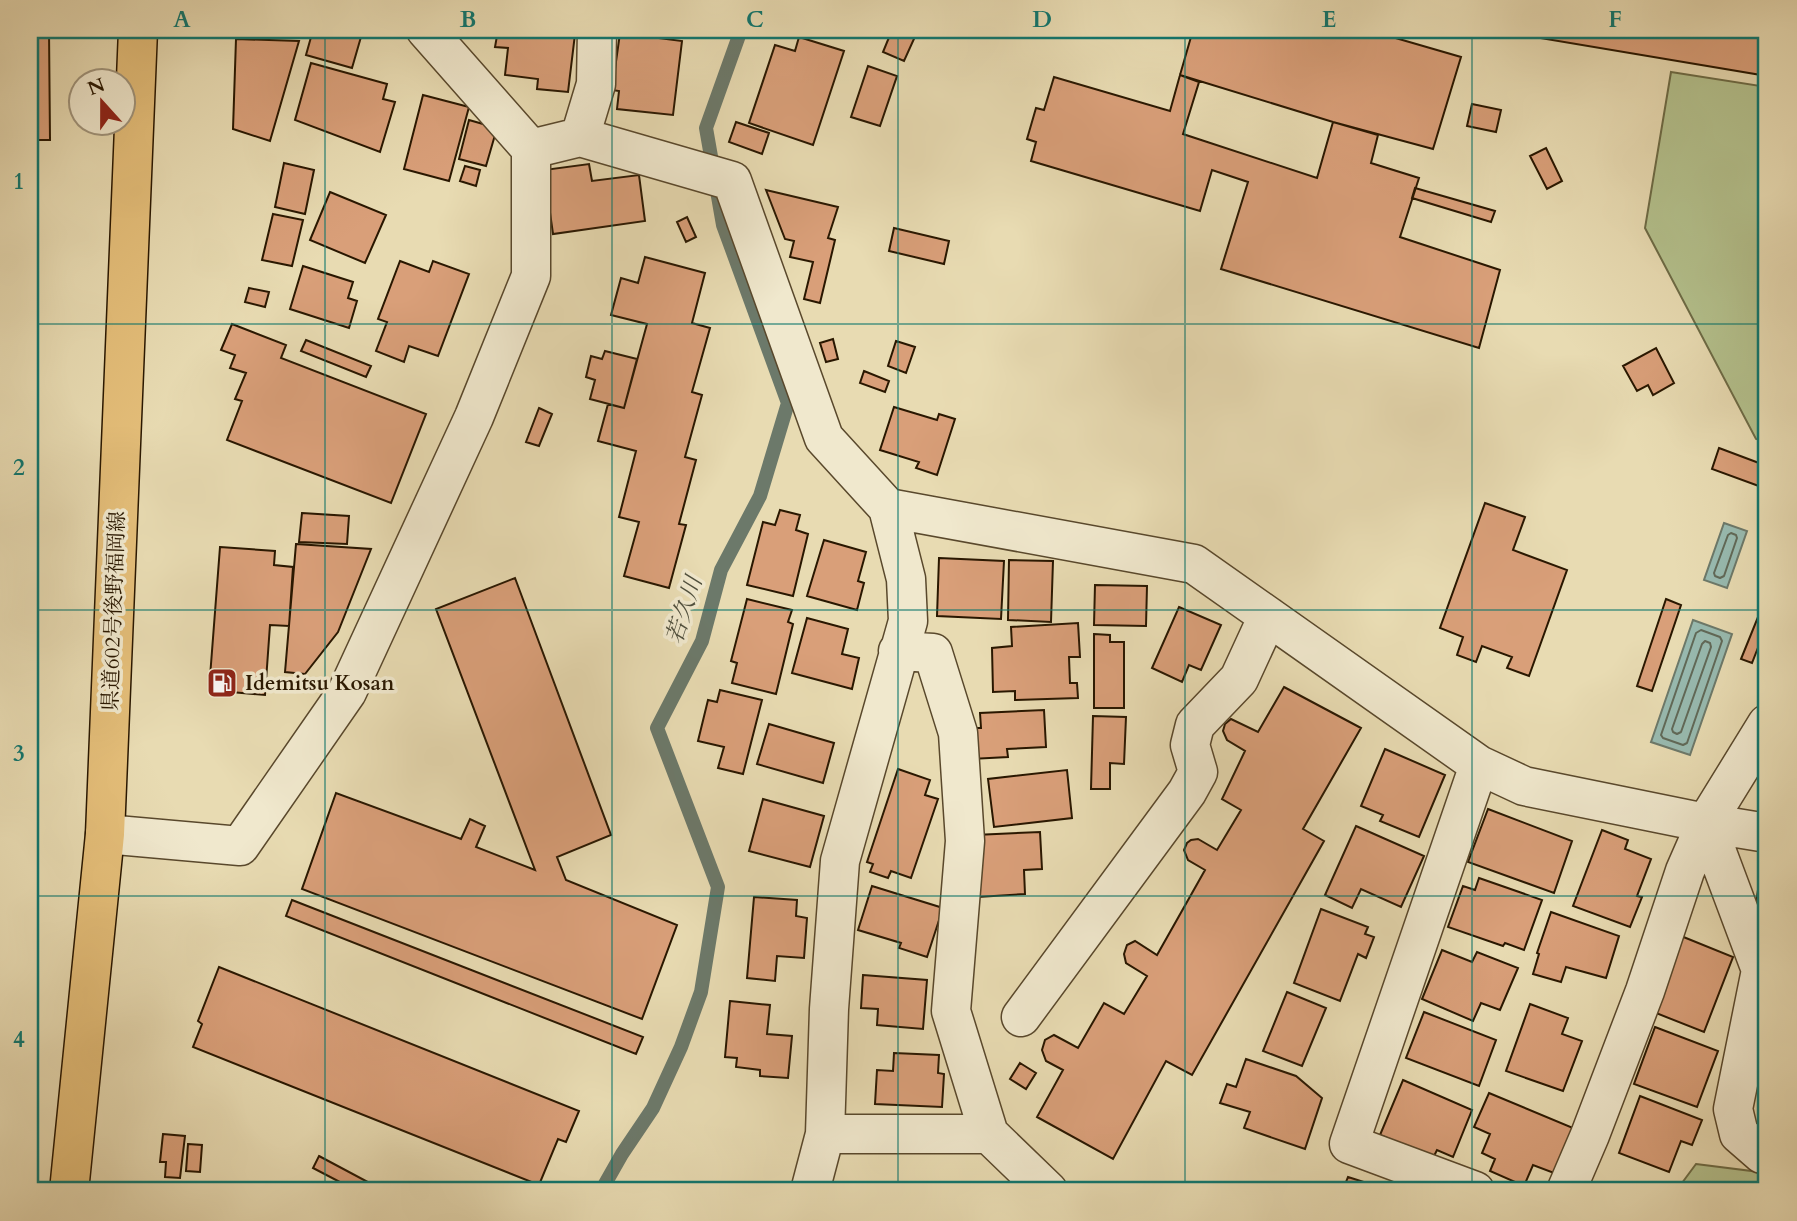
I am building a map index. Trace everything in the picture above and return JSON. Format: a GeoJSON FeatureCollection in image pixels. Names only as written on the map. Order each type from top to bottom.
{"type":"FeatureCollection","features":[{"type":"Feature","properties":{"kind":"main road","name":"県道602号後野福岡線"},"geometry":{"type":"LineString","coordinates":[[69,1191],[105,834],[138,30]]}},
{"type":"Feature","properties":{"kind":"street"},"geometry":{"type":"LineString","coordinates":[[105,834],[240,846],[347,692],[474,417],[531,276],[531,149],[426,30]]}},
{"type":"Feature","properties":{"kind":"street"},"geometry":{"type":"LineString","coordinates":[[580,137],[596,84],[597,30]]}},
{"type":"Feature","properties":{"kind":"street"},"geometry":{"type":"LineString","coordinates":[[531,149],[580,137],[732,181],[824,438],[888,508],[906,579],[908,621],[840,861],[829,1009],[825,1134],[810,1191]]}},
{"type":"Feature","properties":{"kind":"street"},"geometry":{"type":"LineString","coordinates":[[888,508],[1194,564],[1479,765],[1524,786],[1767,833]]}},
{"type":"Feature","properties":{"kind":"street"},"geometry":{"type":"LineString","coordinates":[[1021,1017],[1187,792],[1198,772],[1190,745],[1195,725],[1239,679],[1268,615]]}},
{"type":"Feature","properties":{"kind":"street"},"geometry":{"type":"LineString","coordinates":[[898,651],[933,653],[958,733],[965,841],[951,1011],[989,1134],[1048,1191]]}},
{"type":"Feature","properties":{"kind":"street"},"geometry":{"type":"LineString","coordinates":[[1566,1191],[1645,992],[1685,871],[1706,823],[1767,724]]}},
{"type":"Feature","properties":{"kind":"street"},"geometry":{"type":"LineString","coordinates":[[1475,1191],[1349,1144],[1479,765]]}},
{"type":"Feature","properties":{"kind":"street"},"geometry":{"type":"LineString","coordinates":[[1706,823],[1761,970],[1733,1109],[1739,1134],[1762,1154],[1767,1154]]}},
{"type":"Feature","properties":{"kind":"street"},"geometry":{"type":"LineString","coordinates":[[825,1134],[989,1134]]}},
{"type":"Feature","properties":{"kind":"green space"},"geometry":{"type":"Polygon","coordinates":[[[1671,72],[1767,87],[1767,442],[1756,439],[1645,228],[1671,72]]]}},
{"type":"Feature","properties":{"kind":"green space"},"geometry":{"type":"Polygon","coordinates":[[[1696,1164],[1767,1173],[1767,1191],[1681,1191],[1679,1187],[1696,1164]]]}},
{"type":"Feature","properties":{"kind":"water"},"geometry":{"type":"Polygon","coordinates":[[[1724,523],[1747,531],[1727,588],[1704,580],[1724,523]]]}},
{"type":"Feature","properties":{"kind":"water"},"geometry":{"type":"Polygon","coordinates":[[[1693,620],[1732,634],[1690,755],[1651,742],[1693,620]]]}},
{"type":"Feature","properties":{"kind":"building"},"geometry":{"type":"Polygon","coordinates":[[[30,30],[49,30],[50,140],[30,140],[30,30]]]}},
{"type":"Feature","properties":{"kind":"building"},"geometry":{"type":"Polygon","coordinates":[[[313,30],[363,30],[352,68],[306,55],[313,30]]]}},
{"type":"Feature","properties":{"kind":"building"},"geometry":{"type":"Polygon","coordinates":[[[498,30],[559,30],[575,34],[568,92],[537,89],[538,79],[505,75],[508,48],[495,47],[498,30]]]}},
{"type":"Feature","properties":{"kind":"building"},"geometry":{"type":"Polygon","coordinates":[[[892,30],[918,30],[904,61],[883,52],[892,30]]]}},
{"type":"Feature","properties":{"kind":"building"},"geometry":{"type":"Polygon","coordinates":[[[1193,30],[1368,30],[1461,57],[1433,149],[1333,122],[1180,75],[1193,30]]]}},
{"type":"Feature","properties":{"kind":"building"},"geometry":{"type":"Polygon","coordinates":[[[1516,30],[1767,30],[1767,76],[1516,34],[1516,30]]]}},
{"type":"Feature","properties":{"kind":"building"},"geometry":{"type":"Polygon","coordinates":[[[620,33],[682,41],[673,115],[617,109],[619,91],[612,90],[620,33]]]}},
{"type":"Feature","properties":{"kind":"building"},"geometry":{"type":"Polygon","coordinates":[[[799,37],[844,51],[813,145],[749,123],[775,45],[795,51],[799,37]]]}},
{"type":"Feature","properties":{"kind":"building"},"geometry":{"type":"Polygon","coordinates":[[[236,39],[299,41],[270,141],[233,129],[236,39]]]}},
{"type":"Feature","properties":{"kind":"building"},"geometry":{"type":"Polygon","coordinates":[[[311,63],[387,84],[383,99],[395,102],[380,152],[295,120],[311,63]]]}},
{"type":"Feature","properties":{"kind":"building"},"geometry":{"type":"Polygon","coordinates":[[[868,66],[897,76],[880,126],[851,117],[868,66]]]}},
{"type":"Feature","properties":{"kind":"building"},"geometry":{"type":"Polygon","coordinates":[[[1180,75],[1199,82],[1183,134],[1317,178],[1333,122],[1378,135],[1371,163],[1419,178],[1400,237],[1500,270],[1479,348],[1221,269],[1248,182],[1212,170],[1200,211],[1031,161],[1036,142],[1027,139],[1036,108],[1044,110],[1054,77],[1170,111],[1180,75]]]}},
{"type":"Feature","properties":{"kind":"building"},"geometry":{"type":"Polygon","coordinates":[[[423,95],[469,107],[449,181],[404,169],[423,95]]]}},
{"type":"Feature","properties":{"kind":"building"},"geometry":{"type":"Polygon","coordinates":[[[1472,104],[1501,110],[1496,132],[1467,126],[1472,104]]]}},
{"type":"Feature","properties":{"kind":"building"},"geometry":{"type":"Polygon","coordinates":[[[469,120],[497,128],[486,166],[459,159],[469,120]]]}},
{"type":"Feature","properties":{"kind":"building"},"geometry":{"type":"Polygon","coordinates":[[[736,122],[769,133],[762,154],[729,142],[736,122]]]}},
{"type":"Feature","properties":{"kind":"building"},"geometry":{"type":"Polygon","coordinates":[[[1546,148],[1562,181],[1547,189],[1530,156],[1546,148]]]}},
{"type":"Feature","properties":{"kind":"building"},"geometry":{"type":"Polygon","coordinates":[[[284,163],[314,170],[305,214],[275,207],[284,163]]]}},
{"type":"Feature","properties":{"kind":"building"},"geometry":{"type":"Polygon","coordinates":[[[589,164],[592,181],[639,175],[645,221],[553,234],[544,170],[589,164]]]}},
{"type":"Feature","properties":{"kind":"building"},"geometry":{"type":"Polygon","coordinates":[[[465,166],[480,170],[476,186],[460,181],[465,166]]]}},
{"type":"Feature","properties":{"kind":"building"},"geometry":{"type":"Polygon","coordinates":[[[1415,188],[1495,211],[1491,222],[1412,198],[1415,188]]]}},
{"type":"Feature","properties":{"kind":"building"},"geometry":{"type":"Polygon","coordinates":[[[766,190],[838,207],[828,238],[835,240],[820,303],[804,299],[813,262],[790,257],[794,241],[785,239],[766,190]]]}},
{"type":"Feature","properties":{"kind":"building"},"geometry":{"type":"Polygon","coordinates":[[[330,192],[386,215],[365,263],[310,240],[330,192]]]}},
{"type":"Feature","properties":{"kind":"building"},"geometry":{"type":"Polygon","coordinates":[[[273,214],[303,220],[292,266],[262,260],[273,214]]]}},
{"type":"Feature","properties":{"kind":"building"},"geometry":{"type":"Polygon","coordinates":[[[687,217],[696,237],[686,242],[677,222],[687,217]]]}},
{"type":"Feature","properties":{"kind":"building"},"geometry":{"type":"Polygon","coordinates":[[[894,228],[949,241],[944,264],[889,251],[894,228]]]}},
{"type":"Feature","properties":{"kind":"building"},"geometry":{"type":"Polygon","coordinates":[[[645,257],[705,273],[692,323],[710,328],[692,392],[702,395],[685,457],[696,460],[679,524],[686,525],[669,588],[624,576],[639,522],[619,517],[636,451],[598,441],[608,404],[624,408],[647,324],[611,315],[621,278],[638,283],[645,257]]]}},
{"type":"Feature","properties":{"kind":"building"},"geometry":{"type":"Polygon","coordinates":[[[400,261],[429,272],[433,261],[469,274],[438,356],[409,346],[404,362],[376,351],[387,322],[378,319],[400,261]]]}},
{"type":"Feature","properties":{"kind":"building"},"geometry":{"type":"Polygon","coordinates":[[[303,266],[353,282],[348,298],[357,301],[349,328],[290,309],[303,266]]]}},
{"type":"Feature","properties":{"kind":"building"},"geometry":{"type":"Polygon","coordinates":[[[249,288],[269,292],[265,307],[245,302],[249,288]]]}},
{"type":"Feature","properties":{"kind":"building"},"geometry":{"type":"Polygon","coordinates":[[[232,324],[286,345],[281,358],[426,414],[391,503],[227,440],[242,401],[235,399],[246,373],[230,368],[235,355],[221,350],[232,324]]]}},
{"type":"Feature","properties":{"kind":"building"},"geometry":{"type":"Polygon","coordinates":[[[833,339],[838,359],[826,362],[820,343],[833,339]]]}},
{"type":"Feature","properties":{"kind":"building"},"geometry":{"type":"Polygon","coordinates":[[[306,340],[371,366],[366,377],[301,351],[306,340]]]}},
{"type":"Feature","properties":{"kind":"building"},"geometry":{"type":"Polygon","coordinates":[[[896,341],[915,347],[906,373],[888,366],[896,341]]]}},
{"type":"Feature","properties":{"kind":"building"},"geometry":{"type":"Polygon","coordinates":[[[1656,348],[1674,383],[1653,395],[1648,385],[1637,391],[1623,366],[1656,348]]]}},
{"type":"Feature","properties":{"kind":"building"},"geometry":{"type":"Polygon","coordinates":[[[605,351],[637,359],[624,408],[590,399],[595,380],[586,377],[591,356],[602,359],[605,351]]]}},
{"type":"Feature","properties":{"kind":"building"},"geometry":{"type":"Polygon","coordinates":[[[864,371],[889,381],[885,392],[860,383],[864,371]]]}},
{"type":"Feature","properties":{"kind":"building"},"geometry":{"type":"Polygon","coordinates":[[[894,407],[937,420],[939,414],[955,419],[937,475],[916,468],[919,462],[880,450],[894,407]]]}},
{"type":"Feature","properties":{"kind":"building"},"geometry":{"type":"Polygon","coordinates":[[[539,408],[552,414],[539,446],[526,442],[539,408]]]}},
{"type":"Feature","properties":{"kind":"building"},"geometry":{"type":"Polygon","coordinates":[[[1719,448],[1767,466],[1767,489],[1712,469],[1719,448]]]}},
{"type":"Feature","properties":{"kind":"building"},"geometry":{"type":"Polygon","coordinates":[[[1485,503],[1525,517],[1513,550],[1567,570],[1529,676],[1507,668],[1512,657],[1482,646],[1476,662],[1457,655],[1463,637],[1440,628],[1485,503]]]}},
{"type":"Feature","properties":{"kind":"building"},"geometry":{"type":"Polygon","coordinates":[[[780,510],[800,515],[796,530],[808,534],[793,596],[747,585],[763,522],[775,525],[780,510]]]}},
{"type":"Feature","properties":{"kind":"building"},"geometry":{"type":"Polygon","coordinates":[[[302,513],[349,516],[347,544],[299,542],[302,513]]]}},
{"type":"Feature","properties":{"kind":"building"},"geometry":{"type":"Polygon","coordinates":[[[824,540],[866,552],[858,581],[864,583],[857,610],[807,596],[824,540]]]}},
{"type":"Feature","properties":{"kind":"building"},"geometry":{"type":"Polygon","coordinates":[[[296,544],[371,549],[338,632],[305,674],[285,672],[296,544]]]}},
{"type":"Feature","properties":{"kind":"building"},"geometry":{"type":"Polygon","coordinates":[[[220,547],[275,551],[274,565],[293,567],[289,626],[270,625],[265,695],[209,690],[220,547]]]}},
{"type":"Feature","properties":{"kind":"building"},"geometry":{"type":"Polygon","coordinates":[[[939,558],[1004,561],[1001,619],[937,616],[939,558]]]}},
{"type":"Feature","properties":{"kind":"building"},"geometry":{"type":"Polygon","coordinates":[[[1009,560],[1053,561],[1051,622],[1008,620],[1009,560]]]}},
{"type":"Feature","properties":{"kind":"building"},"geometry":{"type":"Polygon","coordinates":[[[515,578],[611,835],[557,857],[566,880],[677,925],[642,1019],[302,889],[336,793],[461,839],[470,819],[485,826],[476,847],[535,870],[436,609],[515,578]]]}},
{"type":"Feature","properties":{"kind":"building"},"geometry":{"type":"Polygon","coordinates":[[[1095,585],[1147,586],[1146,626],[1094,625],[1095,585]]]}},
{"type":"Feature","properties":{"kind":"building"},"geometry":{"type":"Polygon","coordinates":[[[747,599],[792,610],[788,622],[793,624],[776,694],[732,683],[737,663],[731,661],[747,599]]]}},
{"type":"Feature","properties":{"kind":"building"},"geometry":{"type":"Polygon","coordinates":[[[1666,599],[1681,605],[1652,691],[1637,686],[1666,599]]]}},
{"type":"Feature","properties":{"kind":"building"},"geometry":{"type":"Polygon","coordinates":[[[1179,607],[1221,625],[1201,670],[1189,665],[1182,682],[1152,668],[1179,607]]]}},
{"type":"Feature","properties":{"kind":"building"},"geometry":{"type":"Polygon","coordinates":[[[1758,617],[1767,620],[1767,642],[1761,640],[1752,663],[1741,659],[1758,617]]]}},
{"type":"Feature","properties":{"kind":"building"},"geometry":{"type":"Polygon","coordinates":[[[807,618],[848,629],[842,654],[859,658],[852,689],[792,673],[807,618]]]}},
{"type":"Feature","properties":{"kind":"building"},"geometry":{"type":"Polygon","coordinates":[[[1078,623],[1080,657],[1069,657],[1070,683],[1077,683],[1078,698],[1015,700],[1015,691],[993,692],[992,648],[1012,646],[1011,627],[1078,623]]]}},
{"type":"Feature","properties":{"kind":"building"},"geometry":{"type":"Polygon","coordinates":[[[1094,634],[1110,635],[1110,642],[1124,642],[1124,708],[1094,708],[1094,634]]]}},
{"type":"Feature","properties":{"kind":"building"},"geometry":{"type":"Polygon","coordinates":[[[1284,687],[1361,728],[1303,829],[1324,841],[1192,1075],[1166,1061],[1113,1159],[1037,1117],[1063,1070],[1046,1061],[1042,1050],[1045,1040],[1054,1035],[1078,1048],[1104,1003],[1124,1014],[1147,976],[1126,963],[1124,954],[1127,945],[1135,941],[1157,955],[1205,870],[1188,860],[1184,850],[1187,843],[1198,839],[1217,850],[1241,810],[1222,799],[1245,751],[1227,740],[1223,731],[1225,724],[1231,719],[1258,732],[1284,687]]]}},
{"type":"Feature","properties":{"kind":"building"},"geometry":{"type":"Polygon","coordinates":[[[720,690],[762,700],[743,774],[718,768],[724,747],[698,741],[708,700],[717,702],[720,690]]]}},
{"type":"Feature","properties":{"kind":"building"},"geometry":{"type":"Polygon","coordinates":[[[1044,710],[1046,747],[1007,749],[1008,757],[971,759],[970,728],[981,728],[980,713],[1044,710]]]}},
{"type":"Feature","properties":{"kind":"building"},"geometry":{"type":"Polygon","coordinates":[[[1093,716],[1126,717],[1124,764],[1110,763],[1110,789],[1091,789],[1093,716]]]}},
{"type":"Feature","properties":{"kind":"building"},"geometry":{"type":"Polygon","coordinates":[[[769,724],[834,743],[823,783],[757,764],[769,724]]]}},
{"type":"Feature","properties":{"kind":"building"},"geometry":{"type":"Polygon","coordinates":[[[1385,749],[1445,775],[1419,837],[1380,821],[1383,815],[1361,806],[1385,749]]]}},
{"type":"Feature","properties":{"kind":"building"},"geometry":{"type":"Polygon","coordinates":[[[898,769],[930,780],[925,795],[938,799],[911,878],[891,871],[888,878],[870,872],[873,864],[867,862],[898,769]]]}},
{"type":"Feature","properties":{"kind":"building"},"geometry":{"type":"Polygon","coordinates":[[[1067,770],[1072,818],[994,827],[988,779],[1067,770]]]}},
{"type":"Feature","properties":{"kind":"building"},"geometry":{"type":"Polygon","coordinates":[[[763,799],[824,816],[810,867],[749,851],[763,799]]]}},
{"type":"Feature","properties":{"kind":"building"},"geometry":{"type":"Polygon","coordinates":[[[1488,809],[1572,841],[1554,893],[1468,862],[1488,809]]]}},
{"type":"Feature","properties":{"kind":"building"},"geometry":{"type":"Polygon","coordinates":[[[1356,826],[1424,856],[1401,907],[1361,889],[1352,908],[1325,895],[1356,826]]]}},
{"type":"Feature","properties":{"kind":"building"},"geometry":{"type":"Polygon","coordinates":[[[1602,830],[1628,840],[1625,849],[1651,859],[1637,896],[1642,897],[1630,927],[1573,906],[1602,830]]]}},
{"type":"Feature","properties":{"kind":"building"},"geometry":{"type":"Polygon","coordinates":[[[1040,832],[1042,869],[1024,870],[1025,894],[978,897],[975,835],[1040,832]]]}},
{"type":"Feature","properties":{"kind":"building"},"geometry":{"type":"Polygon","coordinates":[[[1761,869],[1767,870],[1767,920],[1754,918],[1761,869]]]}},
{"type":"Feature","properties":{"kind":"building"},"geometry":{"type":"Polygon","coordinates":[[[1479,878],[1542,900],[1524,950],[1505,943],[1503,946],[1448,927],[1463,886],[1475,890],[1479,878]]]}},
{"type":"Feature","properties":{"kind":"building"},"geometry":{"type":"Polygon","coordinates":[[[872,886],[943,908],[927,957],[899,948],[901,943],[858,930],[872,886]]]}},
{"type":"Feature","properties":{"kind":"building"},"geometry":{"type":"Polygon","coordinates":[[[754,897],[797,900],[796,916],[807,918],[804,958],[777,956],[775,981],[747,978],[754,897]]]}},
{"type":"Feature","properties":{"kind":"building"},"geometry":{"type":"Polygon","coordinates":[[[292,900],[643,1037],[636,1054],[286,916],[292,900]]]}},
{"type":"Feature","properties":{"kind":"building"},"geometry":{"type":"Polygon","coordinates":[[[1321,909],[1368,927],[1365,934],[1374,937],[1366,958],[1358,954],[1340,1001],[1294,983],[1321,909]]]}},
{"type":"Feature","properties":{"kind":"building"},"geometry":{"type":"Polygon","coordinates":[[[1551,912],[1619,936],[1606,978],[1566,967],[1561,982],[1533,974],[1551,912]]]}},
{"type":"Feature","properties":{"kind":"building"},"geometry":{"type":"Polygon","coordinates":[[[1681,936],[1733,957],[1704,1032],[1651,1011],[1681,936]]]}},
{"type":"Feature","properties":{"kind":"building"},"geometry":{"type":"Polygon","coordinates":[[[1442,950],[1472,962],[1477,952],[1518,968],[1500,1010],[1481,1003],[1473,1021],[1422,999],[1442,950]]]}},
{"type":"Feature","properties":{"kind":"building"},"geometry":{"type":"Polygon","coordinates":[[[219,967],[579,1111],[566,1142],[558,1139],[539,1185],[193,1047],[202,1024],[198,1021],[219,967]]]}},
{"type":"Feature","properties":{"kind":"building"},"geometry":{"type":"Polygon","coordinates":[[[863,975],[927,980],[923,1029],[877,1025],[878,1009],[861,1008],[863,975]]]}},
{"type":"Feature","properties":{"kind":"building"},"geometry":{"type":"Polygon","coordinates":[[[1287,992],[1326,1008],[1302,1066],[1263,1051],[1287,992]]]}},
{"type":"Feature","properties":{"kind":"building"},"geometry":{"type":"Polygon","coordinates":[[[730,1001],[770,1005],[767,1034],[792,1036],[788,1078],[760,1076],[760,1070],[736,1067],[737,1058],[725,1057],[730,1001]]]}},
{"type":"Feature","properties":{"kind":"building"},"geometry":{"type":"Polygon","coordinates":[[[1530,1004],[1568,1018],[1562,1034],[1582,1041],[1563,1091],[1506,1071],[1530,1004]]]}},
{"type":"Feature","properties":{"kind":"building"},"geometry":{"type":"Polygon","coordinates":[[[1424,1012],[1496,1040],[1479,1086],[1406,1058],[1424,1012]]]}},
{"type":"Feature","properties":{"kind":"building"},"geometry":{"type":"Polygon","coordinates":[[[1655,1027],[1718,1051],[1697,1107],[1634,1084],[1655,1027]]]}},
{"type":"Feature","properties":{"kind":"building"},"geometry":{"type":"Polygon","coordinates":[[[894,1053],[939,1055],[938,1073],[944,1074],[942,1107],[875,1104],[877,1070],[893,1071],[894,1053]]]}},
{"type":"Feature","properties":{"kind":"building"},"geometry":{"type":"Polygon","coordinates":[[[1246,1059],[1296,1076],[1322,1098],[1305,1149],[1244,1128],[1250,1112],[1220,1103],[1227,1084],[1236,1087],[1246,1059]]]}},
{"type":"Feature","properties":{"kind":"building"},"geometry":{"type":"Polygon","coordinates":[[[1020,1063],[1036,1073],[1026,1089],[1010,1079],[1020,1063]]]}},
{"type":"Feature","properties":{"kind":"building"},"geometry":{"type":"Polygon","coordinates":[[[1403,1080],[1472,1110],[1453,1157],[1437,1150],[1433,1158],[1380,1135],[1403,1080]]]}},
{"type":"Feature","properties":{"kind":"building"},"geometry":{"type":"Polygon","coordinates":[[[1765,1080],[1767,1081],[1767,1127],[1759,1126],[1765,1080]]]}},
{"type":"Feature","properties":{"kind":"building"},"geometry":{"type":"Polygon","coordinates":[[[1489,1093],[1573,1128],[1554,1173],[1533,1165],[1524,1186],[1490,1171],[1495,1159],[1482,1153],[1490,1134],[1474,1127],[1489,1093]]]}},
{"type":"Feature","properties":{"kind":"building"},"geometry":{"type":"Polygon","coordinates":[[[1640,1096],[1702,1120],[1692,1145],[1681,1141],[1669,1172],[1619,1153],[1640,1096]]]}},
{"type":"Feature","properties":{"kind":"building"},"geometry":{"type":"Polygon","coordinates":[[[163,1134],[185,1136],[180,1178],[165,1177],[166,1162],[160,1162],[163,1134]]]}},
{"type":"Feature","properties":{"kind":"building"},"geometry":{"type":"Polygon","coordinates":[[[188,1144],[202,1145],[200,1172],[186,1171],[188,1144]]]}},
{"type":"Feature","properties":{"kind":"building"},"geometry":{"type":"Polygon","coordinates":[[[319,1156],[381,1189],[357,1191],[313,1168],[319,1156]]]}},
{"type":"Feature","properties":{"kind":"building"},"geometry":{"type":"Polygon","coordinates":[[[1348,1177],[1392,1191],[1328,1191],[1331,1183],[1344,1187],[1348,1177]]]}},
{"type":"Feature","properties":{"kind":"building"},"geometry":{"type":"Polygon","coordinates":[[[300,1183],[314,1183],[314,1191],[300,1191],[300,1183]]]}},
{"type":"Feature","properties":{"kind":"building"},"geometry":{"type":"Polygon","coordinates":[[[1613,1183],[1635,1191],[1610,1191],[1613,1183]]]}},
{"type":"Feature","properties":{"kind":"waterway","name":"若久川"},"geometry":{"type":"LineString","coordinates":[[601,1191],[653,1108],[681,1047],[701,992],[718,887],[657,728],[702,641],[721,570],[760,496],[788,403],[723,225],[706,128],[741,30]]}},
{"type":"Feature","properties":{"kind":"place","name":"Idemitsu Kosan"},"geometry":{"type":"Point","coordinates":[222,683]}}]}
